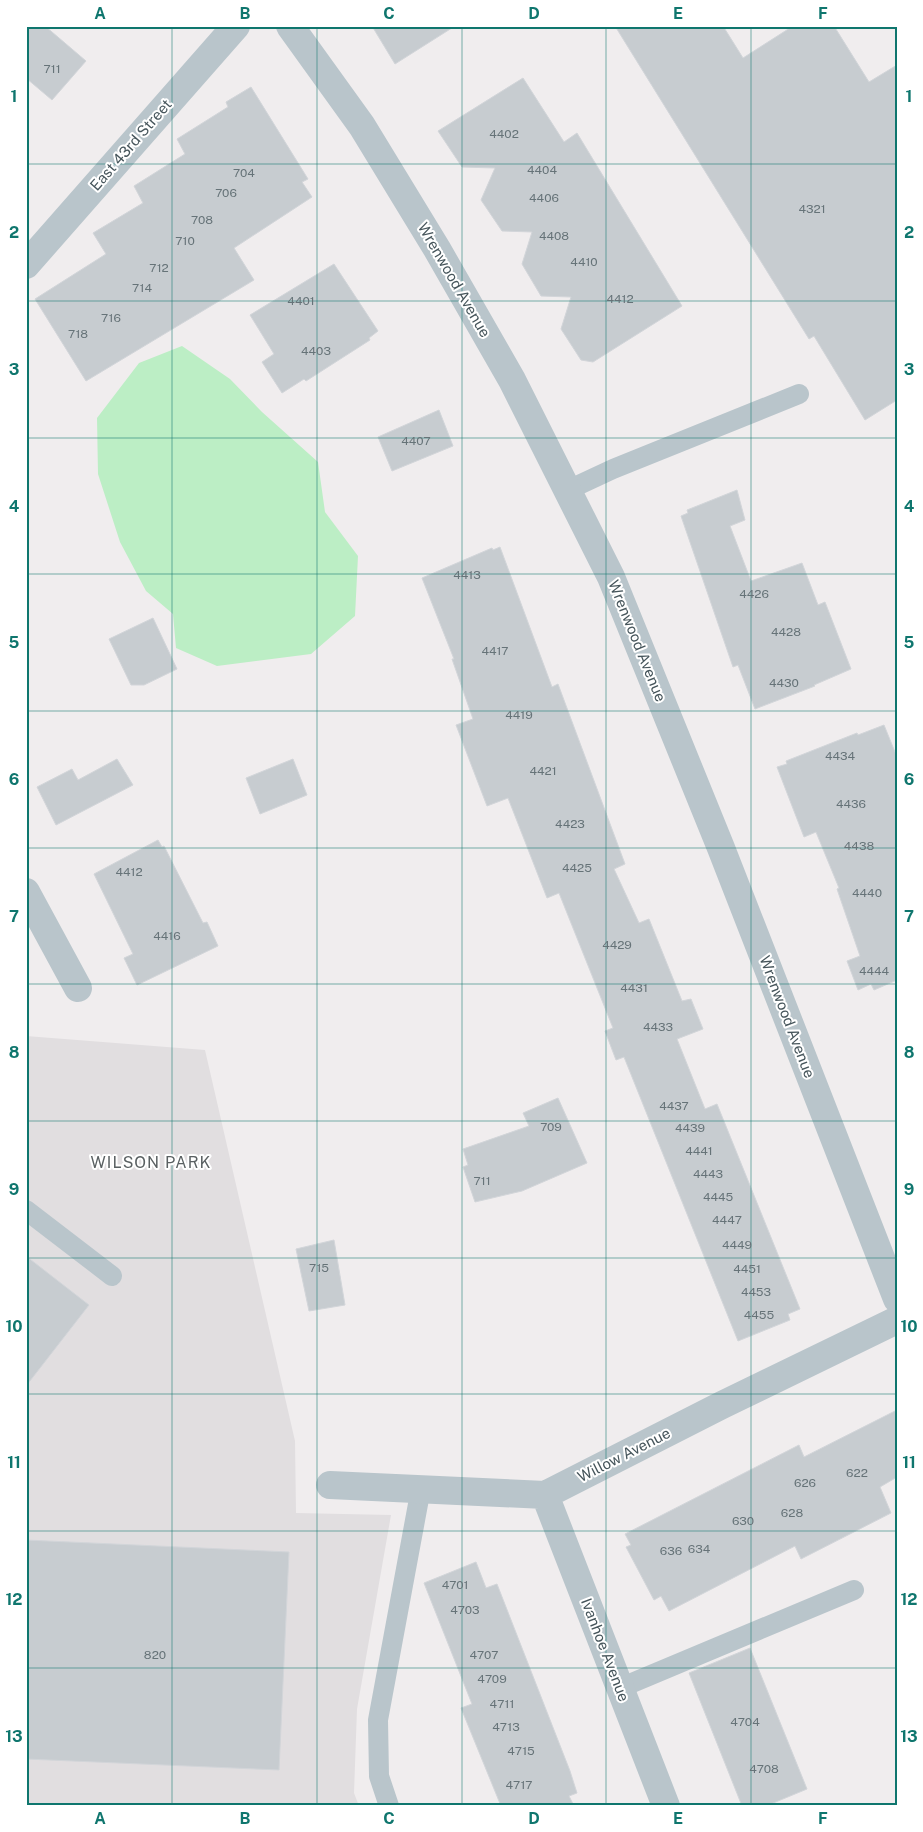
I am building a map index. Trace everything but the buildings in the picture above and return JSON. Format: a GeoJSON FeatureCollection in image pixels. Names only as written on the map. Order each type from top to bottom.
{"type":"FeatureCollection","features":[{"type":"Feature","properties":{"kind":"street","name":"East 43rd Street"},"geometry":{"type":"LineString","coordinates":[[26,264],[236,26]]}},
{"type":"Feature","properties":{"kind":"street","name":"Wrenwood Avenue"},"geometry":{"type":"LineString","coordinates":[[290,26],[362,126],[436,249],[512,380],[612,577],[897,1299]]}},
{"type":"Feature","properties":{"kind":"street"},"geometry":{"type":"LineString","coordinates":[[26,892],[78,988]]}},
{"type":"Feature","properties":{"kind":"street","name":"Willow Avenue"},"geometry":{"type":"LineString","coordinates":[[545,1495],[722,1404],[897,1320]]}},
{"type":"Feature","properties":{"kind":"street"},"geometry":{"type":"LineString","coordinates":[[330,1485],[545,1495]]}},
{"type":"Feature","properties":{"kind":"street","name":"Ivanhoe Avenue"},"geometry":{"type":"LineString","coordinates":[[545,1495],[666,1806]]}},
{"type":"Feature","properties":{"kind":"lane"},"geometry":{"type":"LineString","coordinates":[[568,490],[614,469],[799,394]]}},
{"type":"Feature","properties":{"kind":"lane"},"geometry":{"type":"LineString","coordinates":[[26,1210],[112,1276]]}},
{"type":"Feature","properties":{"kind":"lane"},"geometry":{"type":"LineString","coordinates":[[389,1806],[379,1776],[378,1720],[421,1488]]}},
{"type":"Feature","properties":{"kind":"lane"},"geometry":{"type":"LineString","coordinates":[[620,1688],[854,1590]]}},
{"type":"Feature","properties":{"kind":"shaded area"},"geometry":{"type":"Polygon","coordinates":[[[26,1036],[205,1050],[295,1441],[296,1513],[391,1515],[357,1709],[354,1793],[359,1806],[26,1806],[26,1036]]]}},
{"type":"Feature","properties":{"kind":"green space"},"geometry":{"type":"Polygon","coordinates":[[[182,346],[230,379],[262,412],[318,462],[325,512],[358,556],[355,616],[311,654],[217,666],[176,648],[173,614],[146,591],[120,542],[98,474],[97,418],[139,363],[182,346]]]}},
{"type":"Feature","properties":{"kind":"district","name":"WILSON PARK"},"geometry":{"type":"Point","coordinates":[151,1162]}}]}
